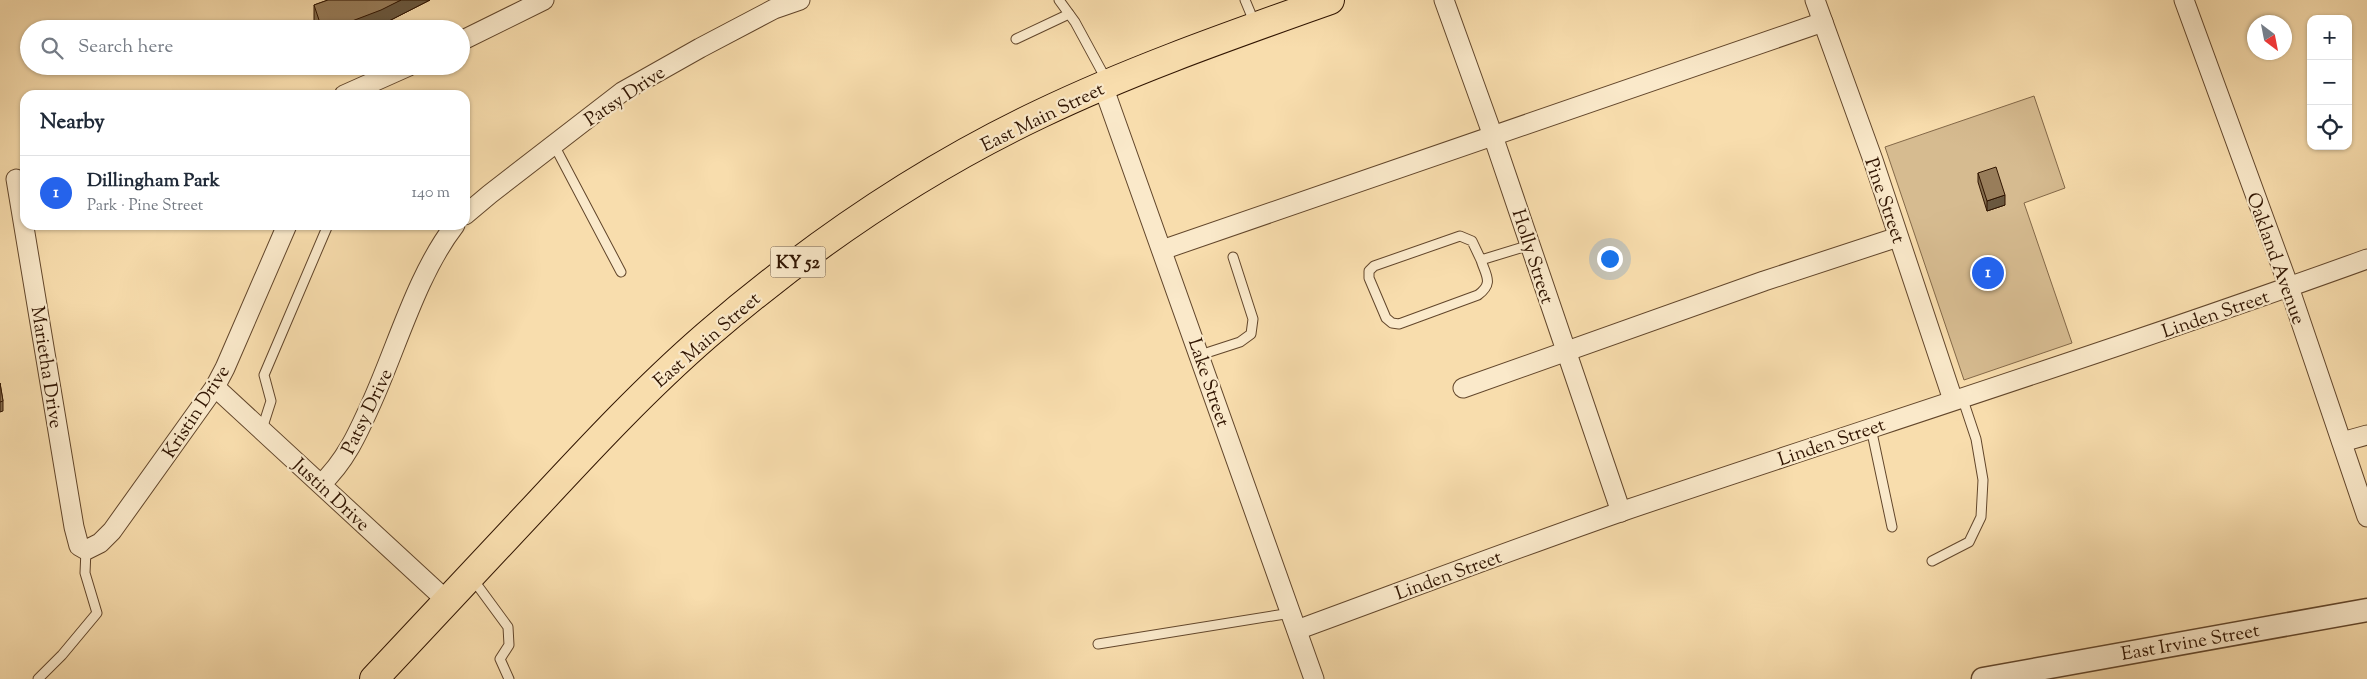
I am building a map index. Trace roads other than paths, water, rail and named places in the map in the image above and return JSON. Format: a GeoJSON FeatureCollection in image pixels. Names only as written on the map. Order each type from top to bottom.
{"type":"FeatureCollection","features":[{"type":"Feature","properties":{"kind":"main road","name":"East Main Street"},"geometry":{"type":"LineString","coordinates":[[374,679],[588,450],[647,390],[705,336],[781,275],[872,210],[964,154],[1040,114],[1106,85],[1256,26],[1330,0]]}},
{"type":"Feature","properties":{"kind":"street"},"geometry":{"type":"LineString","coordinates":[[470,37],[544,0]]}},
{"type":"Feature","properties":{"kind":"street","name":"Patsy Drive"},"geometry":{"type":"LineString","coordinates":[[470,211],[622,92],[774,9],[800,0]]}},
{"type":"Feature","properties":{"kind":"street","name":"Holly Street"},"geometry":{"type":"LineString","coordinates":[[1444,0],[1494,136],[1621,512]]}},
{"type":"Feature","properties":{"kind":"street","name":"Pine Street"},"geometry":{"type":"LineString","coordinates":[[1815,0],[1898,237],[1958,398]]}},
{"type":"Feature","properties":{"kind":"street","name":"Oakland Avenue"},"geometry":{"type":"LineString","coordinates":[[2184,0],[2289,287],[2367,517]]}},
{"type":"Feature","properties":{"kind":"street"},"geometry":{"type":"LineString","coordinates":[[1162,250],[1322,193],[1494,136],[1823,22]]}},
{"type":"Feature","properties":{"kind":"street"},"geometry":{"type":"LineString","coordinates":[[355,90],[389,75]]}},
{"type":"Feature","properties":{"kind":"street","name":"Lake Street"},"geometry":{"type":"LineString","coordinates":[[1106,85],[1162,250],[1314,679]]}},
{"type":"Feature","properties":{"kind":"street","name":"Marietha Drive"},"geometry":{"type":"LineString","coordinates":[[14,180],[20,215]]}},
{"type":"Feature","properties":{"kind":"street","name":"Marietha Drive"},"geometry":{"type":"LineString","coordinates":[[23,230],[74,527],[79,546],[86,550]]}},
{"type":"Feature","properties":{"kind":"street","name":"Kristin Drive"},"geometry":{"type":"LineString","coordinates":[[86,550],[100,543],[112,531],[215,387],[226,368],[285,230]]}},
{"type":"Feature","properties":{"kind":"street","name":"Patsy Drive"},"geometry":{"type":"LineString","coordinates":[[321,484],[343,460],[359,431],[434,257],[452,230]]}},
{"type":"Feature","properties":{"kind":"street"},"geometry":{"type":"LineString","coordinates":[[1463,388],[1764,281],[1898,237]]}},
{"type":"Feature","properties":{"kind":"street","name":"Linden Street"},"geometry":{"type":"LineString","coordinates":[[1294,622],[1481,561],[2367,259]]}},
{"type":"Feature","properties":{"kind":"street","name":"Justin Drive"},"geometry":{"type":"LineString","coordinates":[[215,387],[447,601]]}},
{"type":"Feature","properties":{"kind":"street"},"geometry":{"type":"LineString","coordinates":[[2342,442],[2367,435]]}},
{"type":"Feature","properties":{"kind":"street","name":"East Irvine Street"},"geometry":{"type":"LineString","coordinates":[[1983,679],[2367,610]]}},
{"type":"Feature","properties":{"kind":"lane"},"geometry":{"type":"LineString","coordinates":[[1059,0],[1070,14],[1106,85]]}},
{"type":"Feature","properties":{"kind":"lane"},"geometry":{"type":"LineString","coordinates":[[1245,0],[1256,26]]}},
{"type":"Feature","properties":{"kind":"lane"},"geometry":{"type":"LineString","coordinates":[[1016,39],[1070,14]]}},
{"type":"Feature","properties":{"kind":"lane"},"geometry":{"type":"LineString","coordinates":[[554,145],[621,272]]}},
{"type":"Feature","properties":{"kind":"lane"},"geometry":{"type":"LineString","coordinates":[[262,429],[271,402],[264,375],[326,230]]}},
{"type":"Feature","properties":{"kind":"lane"},"geometry":{"type":"LineString","coordinates":[[1460,236],[1472,241],[1481,260],[1488,281],[1486,289],[1399,324],[1392,323],[1386,318],[1369,278],[1369,272],[1374,266],[1460,236]]}},
{"type":"Feature","properties":{"kind":"lane"},"geometry":{"type":"LineString","coordinates":[[1481,260],[1530,246]]}},
{"type":"Feature","properties":{"kind":"lane"},"geometry":{"type":"LineString","coordinates":[[1200,355],[1240,342],[1251,334],[1253,319],[1233,257]]}},
{"type":"Feature","properties":{"kind":"lane"},"geometry":{"type":"LineString","coordinates":[[1932,561],[1969,542],[1981,517],[1982,480],[1976,439],[1958,398]]}},
{"type":"Feature","properties":{"kind":"lane"},"geometry":{"type":"LineString","coordinates":[[1871,428],[1892,527]]}},
{"type":"Feature","properties":{"kind":"lane"},"geometry":{"type":"LineString","coordinates":[[38,679],[62,656],[97,613],[85,573],[86,550]]}},
{"type":"Feature","properties":{"kind":"lane"},"geometry":{"type":"LineString","coordinates":[[470,576],[508,627],[509,645],[500,659],[510,679]]}},
{"type":"Feature","properties":{"kind":"lane"},"geometry":{"type":"LineString","coordinates":[[1098,644],[1294,622]]}},
{"type":"Feature","properties":{"kind":"place","name":"Dillingham Park"},"geometry":{"type":"Point","coordinates":[1988,273]}}]}
